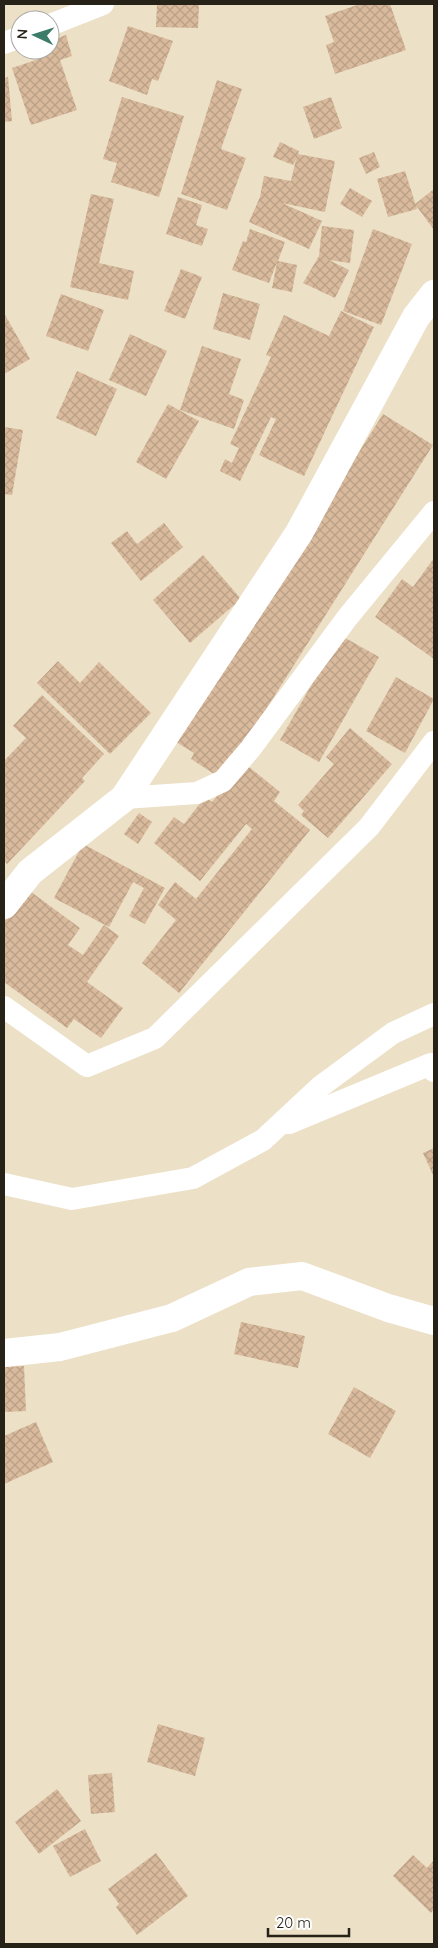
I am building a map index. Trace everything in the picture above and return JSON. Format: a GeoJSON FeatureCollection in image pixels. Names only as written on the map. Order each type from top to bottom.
{"type":"FeatureCollection","features":[{"type":"Feature","properties":{"kind":"street"},"geometry":{"type":"LineString","coordinates":[[60,21],[103,4]]}},
{"type":"Feature","properties":{"kind":"street"},"geometry":{"type":"LineString","coordinates":[[4,905],[30,872],[124,798],[299,533],[416,317],[434,294]]}},
{"type":"Feature","properties":{"kind":"street"},"geometry":{"type":"LineString","coordinates":[[124,798],[197,793],[223,781],[251,748],[347,618],[434,512]]}},
{"type":"Feature","properties":{"kind":"street"},"geometry":{"type":"LineString","coordinates":[[4,1007],[87,1066],[156,1038],[369,827],[434,742]]}},
{"type":"Feature","properties":{"kind":"street"},"geometry":{"type":"LineString","coordinates":[[4,1184],[72,1199],[193,1178],[263,1140],[321,1086],[393,1032],[434,1014]]}},
{"type":"Feature","properties":{"kind":"street"},"geometry":{"type":"LineString","coordinates":[[275,1129],[433,1066]]}},
{"type":"Feature","properties":{"kind":"street"},"geometry":{"type":"LineString","coordinates":[[4,1353],[60,1348],[172,1318],[249,1282],[302,1276],[388,1308],[434,1321]]}},
{"type":"Feature","properties":{"kind":"building"},"geometry":{"type":"Polygon","coordinates":[[[157,4],[199,4],[198,28],[156,27],[157,4]]]}},
{"type":"Feature","properties":{"kind":"building"},"geometry":{"type":"Polygon","coordinates":[[[360,4],[390,4],[406,50],[335,74],[326,45],[334,42],[325,16],[360,4]]]}},
{"type":"Feature","properties":{"kind":"building"},"geometry":{"type":"Polygon","coordinates":[[[128,26],[173,41],[158,81],[152,79],[147,95],[109,81],[128,26]]]}},
{"type":"Feature","properties":{"kind":"building"},"geometry":{"type":"Polygon","coordinates":[[[66,35],[72,56],[60,60],[60,37],[66,35]]]}},
{"type":"Feature","properties":{"kind":"building"},"geometry":{"type":"Polygon","coordinates":[[[36,60],[60,60],[77,110],[31,125],[12,68],[36,60]]]}},
{"type":"Feature","properties":{"kind":"building"},"geometry":{"type":"Polygon","coordinates":[[[8,77],[12,121],[4,122],[4,78],[8,77]]]}},
{"type":"Feature","properties":{"kind":"building"},"geometry":{"type":"Polygon","coordinates":[[[217,80],[242,89],[221,149],[246,158],[227,210],[181,194],[217,80]]]}},
{"type":"Feature","properties":{"kind":"building"},"geometry":{"type":"Polygon","coordinates":[[[122,97],[184,116],[159,197],[111,182],[117,163],[103,159],[122,97]]]}},
{"type":"Feature","properties":{"kind":"building"},"geometry":{"type":"Polygon","coordinates":[[[331,97],[342,128],[314,139],[303,107],[331,97]]]}},
{"type":"Feature","properties":{"kind":"building"},"geometry":{"type":"Polygon","coordinates":[[[280,142],[299,151],[298,154],[335,161],[325,212],[282,203],[322,221],[309,249],[249,222],[260,197],[264,176],[291,181],[296,159],[293,165],[273,157],[280,142]]]}},
{"type":"Feature","properties":{"kind":"building"},"geometry":{"type":"Polygon","coordinates":[[[374,152],[380,167],[366,174],[359,158],[374,152]]]}},
{"type":"Feature","properties":{"kind":"building"},"geometry":{"type":"Polygon","coordinates":[[[405,171],[417,209],[388,217],[377,179],[405,171]]]}},
{"type":"Feature","properties":{"kind":"building"},"geometry":{"type":"Polygon","coordinates":[[[350,188],[372,201],[362,217],[340,204],[350,188]]]}},
{"type":"Feature","properties":{"kind":"building"},"geometry":{"type":"Polygon","coordinates":[[[434,189],[434,230],[415,204],[434,189]]]}},
{"type":"Feature","properties":{"kind":"building"},"geometry":{"type":"Polygon","coordinates":[[[91,194],[114,199],[99,263],[134,271],[128,300],[70,287],[91,194]]]}},
{"type":"Feature","properties":{"kind":"building"},"geometry":{"type":"Polygon","coordinates":[[[178,197],[202,205],[196,225],[208,229],[202,246],[166,234],[178,197]]]}},
{"type":"Feature","properties":{"kind":"building"},"geometry":{"type":"Polygon","coordinates":[[[322,226],[354,230],[350,263],[329,260],[349,270],[335,298],[303,283],[319,256],[322,226]]]}},
{"type":"Feature","properties":{"kind":"building"},"geometry":{"type":"Polygon","coordinates":[[[250,229],[285,242],[278,261],[297,265],[292,292],[272,288],[277,262],[269,283],[232,270],[243,241],[246,242],[250,229]]]}},
{"type":"Feature","properties":{"kind":"building"},"geometry":{"type":"Polygon","coordinates":[[[373,229],[412,244],[381,325],[343,311],[373,229]]]}},
{"type":"Feature","properties":{"kind":"building"},"geometry":{"type":"Polygon","coordinates":[[[181,269],[202,277],[185,319],[164,311],[181,269]]]}},
{"type":"Feature","properties":{"kind":"building"},"geometry":{"type":"Polygon","coordinates":[[[223,293],[260,304],[250,340],[213,329],[223,293]]]}},
{"type":"Feature","properties":{"kind":"building"},"geometry":{"type":"Polygon","coordinates":[[[61,294],[104,310],[88,351],[46,336],[61,294]]]}},
{"type":"Feature","properties":{"kind":"building"},"geometry":{"type":"Polygon","coordinates":[[[341,311],[374,327],[304,476],[259,455],[276,419],[271,417],[240,481],[220,471],[225,459],[232,463],[239,448],[230,444],[271,357],[266,355],[284,315],[329,336],[341,311]]]}},
{"type":"Feature","properties":{"kind":"building"},"geometry":{"type":"Polygon","coordinates":[[[4,313],[30,359],[4,374],[4,313]]]}},
{"type":"Feature","properties":{"kind":"building"},"geometry":{"type":"Polygon","coordinates":[[[130,334],[167,351],[146,396],[109,380],[130,334]]]}},
{"type":"Feature","properties":{"kind":"building"},"geometry":{"type":"Polygon","coordinates":[[[202,346],[241,359],[229,394],[244,400],[234,429],[180,410],[202,346]]]}},
{"type":"Feature","properties":{"kind":"building"},"geometry":{"type":"Polygon","coordinates":[[[77,371],[117,389],[96,436],[56,418],[77,371]]]}},
{"type":"Feature","properties":{"kind":"building"},"geometry":{"type":"Polygon","coordinates":[[[168,404],[199,421],[166,479],[136,462],[168,404]]]}},
{"type":"Feature","properties":{"kind":"building"},"geometry":{"type":"Polygon","coordinates":[[[383,414],[433,445],[222,779],[191,759],[194,753],[176,742],[383,414]]]}},
{"type":"Feature","properties":{"kind":"building"},"geometry":{"type":"Polygon","coordinates":[[[4,427],[23,430],[12,495],[4,494],[4,427]]]}},
{"type":"Feature","properties":{"kind":"building"},"geometry":{"type":"Polygon","coordinates":[[[164,523],[183,547],[141,581],[111,543],[127,531],[137,544],[164,523]]]}},
{"type":"Feature","properties":{"kind":"building"},"geometry":{"type":"Polygon","coordinates":[[[203,555],[241,599],[190,643],[153,600],[203,555]]]}},
{"type":"Feature","properties":{"kind":"building"},"geometry":{"type":"Polygon","coordinates":[[[434,558],[434,659],[375,617],[402,579],[413,587],[434,558]]]}},
{"type":"Feature","properties":{"kind":"building"},"geometry":{"type":"Polygon","coordinates":[[[340,635],[379,657],[319,762],[280,740],[340,635]]]}},
{"type":"Feature","properties":{"kind":"building"},"geometry":{"type":"Polygon","coordinates":[[[58,661],[80,683],[99,662],[151,713],[110,754],[37,683],[58,661]]]}},
{"type":"Feature","properties":{"kind":"building"},"geometry":{"type":"Polygon","coordinates":[[[396,677],[434,699],[405,753],[366,731],[396,677]]]}},
{"type":"Feature","properties":{"kind":"building"},"geometry":{"type":"Polygon","coordinates":[[[42,695],[104,754],[82,778],[85,781],[7,864],[4,861],[4,761],[26,738],[13,726],[42,695]]]}},
{"type":"Feature","properties":{"kind":"building"},"geometry":{"type":"Polygon","coordinates":[[[350,728],[392,764],[328,838],[301,815],[304,811],[298,805],[334,764],[326,757],[350,728]]]}},
{"type":"Feature","properties":{"kind":"building"},"geometry":{"type":"Polygon","coordinates":[[[244,763],[280,792],[274,801],[310,830],[179,993],[142,963],[176,920],[158,905],[175,882],[196,899],[252,829],[246,824],[200,881],[154,843],[174,817],[184,824],[205,797],[212,802],[244,763]]]}},
{"type":"Feature","properties":{"kind":"building"},"geometry":{"type":"Polygon","coordinates":[[[139,813],[152,822],[138,844],[124,834],[139,813]]]}},
{"type":"Feature","properties":{"kind":"building"},"geometry":{"type":"Polygon","coordinates":[[[83,844],[165,888],[145,924],[129,916],[144,888],[133,882],[109,927],[54,898],[83,844]]]}},
{"type":"Feature","properties":{"kind":"building"},"geometry":{"type":"Polygon","coordinates":[[[27,889],[80,928],[68,945],[83,955],[104,925],[119,936],[87,982],[123,1008],[101,1038],[74,1019],[67,1028],[4,982],[4,922],[27,889]]]}},
{"type":"Feature","properties":{"kind":"building"},"geometry":{"type":"Polygon","coordinates":[[[434,1148],[434,1177],[423,1153],[434,1148]]]}},
{"type":"Feature","properties":{"kind":"building"},"geometry":{"type":"Polygon","coordinates":[[[241,1322],[305,1336],[298,1368],[234,1354],[241,1322]]]}},
{"type":"Feature","properties":{"kind":"building"},"geometry":{"type":"Polygon","coordinates":[[[24,1366],[26,1411],[4,1412],[4,1367],[24,1366]]]}},
{"type":"Feature","properties":{"kind":"building"},"geometry":{"type":"Polygon","coordinates":[[[354,1387],[396,1411],[370,1458],[328,1434],[354,1387]]]}},
{"type":"Feature","properties":{"kind":"building"},"geometry":{"type":"Polygon","coordinates":[[[36,1422],[53,1462],[4,1484],[4,1436],[36,1422]]]}},
{"type":"Feature","properties":{"kind":"building"},"geometry":{"type":"Polygon","coordinates":[[[158,1724],[205,1738],[195,1776],[147,1762],[158,1724]]]}},
{"type":"Feature","properties":{"kind":"building"},"geometry":{"type":"Polygon","coordinates":[[[112,1773],[115,1812],[91,1814],[88,1775],[112,1773]]]}},
{"type":"Feature","properties":{"kind":"building"},"geometry":{"type":"Polygon","coordinates":[[[57,1789],[81,1821],[39,1854],[15,1822],[57,1789]]]}},
{"type":"Feature","properties":{"kind":"building"},"geometry":{"type":"Polygon","coordinates":[[[85,1829],[101,1861],[70,1877],[53,1846],[85,1829]]]}},
{"type":"Feature","properties":{"kind":"building"},"geometry":{"type":"Polygon","coordinates":[[[156,1853],[188,1896],[137,1935],[116,1907],[119,1904],[108,1889],[156,1853]]]}},
{"type":"Feature","properties":{"kind":"building"},"geometry":{"type":"Polygon","coordinates":[[[413,1855],[427,1868],[434,1860],[434,1909],[431,1913],[393,1876],[413,1855]]]}}]}
